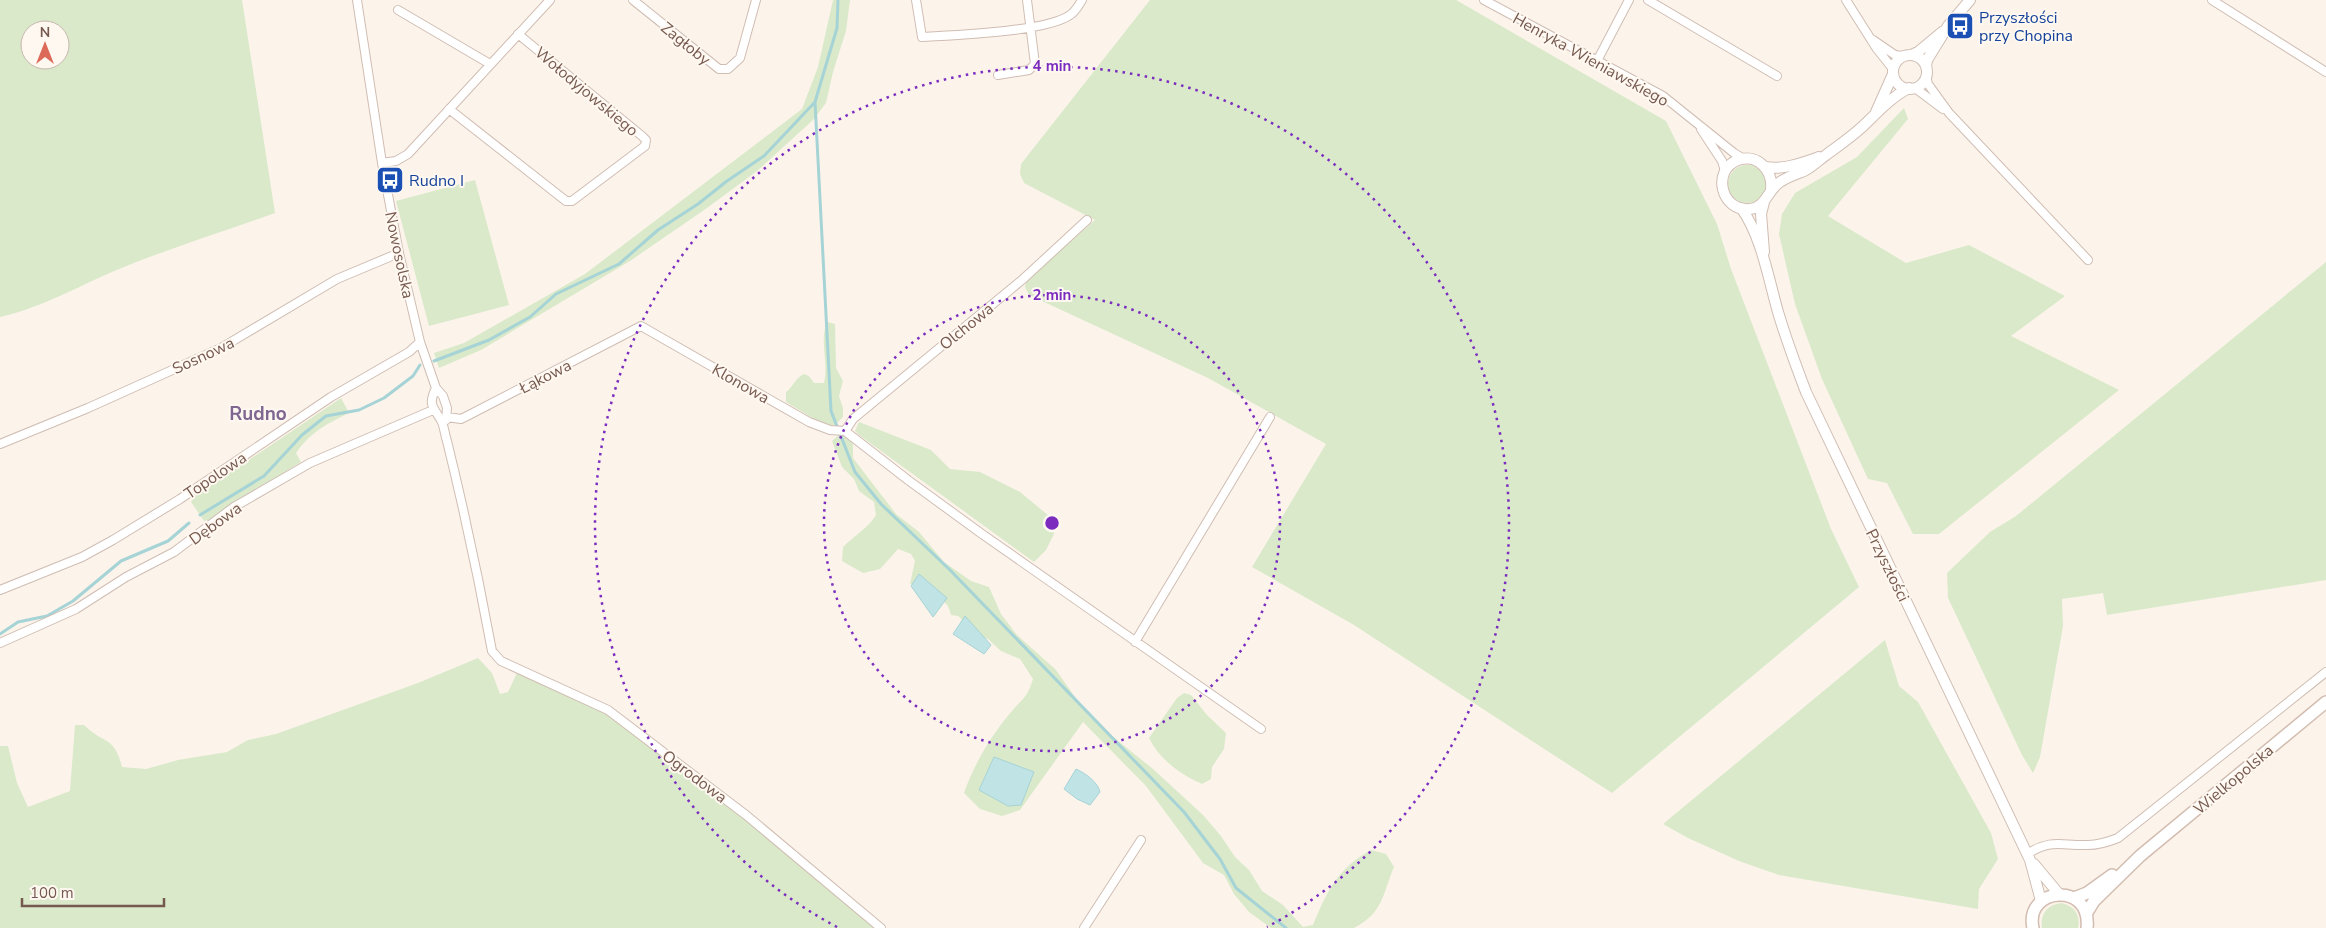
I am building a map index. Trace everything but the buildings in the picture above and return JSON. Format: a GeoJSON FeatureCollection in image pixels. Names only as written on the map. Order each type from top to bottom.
{"type":"FeatureCollection","features":[{"type":"Feature","properties":{"kind":"main road","name":"Wielkopolska"},"geometry":{"type":"LineString","coordinates":[[2074,898],[2087,893],[2140,856],[2326,702]]}},
{"type":"Feature","properties":{"kind":"main road","name":"Wielkopolska"},"geometry":{"type":"LineString","coordinates":[[2086,914],[2094,901],[2140,856]]}},
{"type":"Feature","properties":{"kind":"main road"},"geometry":{"type":"LineString","coordinates":[[2033,928],[2033,916],[2041,902],[2048,897],[2059,894],[2074,898],[2081,904],[2086,914],[2087,928]]}},
{"type":"Feature","properties":{"kind":"street","name":"Nowosolska"},"geometry":{"type":"LineString","coordinates":[[356,0],[382,163],[399,253],[420,342],[436,388],[443,396],[444,419],[465,512],[492,651]]}},
{"type":"Feature","properties":{"kind":"street"},"geometry":{"type":"LineString","coordinates":[[382,163],[396,161],[408,154],[550,0]]}},
{"type":"Feature","properties":{"kind":"street","name":"Zagłoby"},"geometry":{"type":"LineString","coordinates":[[633,0],[719,69],[728,69],[740,58],[756,0]]}},
{"type":"Feature","properties":{"kind":"street"},"geometry":{"type":"LineString","coordinates":[[916,0],[922,37],[1030,28],[1057,22],[1072,15],[1082,0]]}},
{"type":"Feature","properties":{"kind":"street"},"geometry":{"type":"LineString","coordinates":[[998,75],[1029,70],[1035,64],[1027,0]]}},
{"type":"Feature","properties":{"kind":"street","name":"Henryka Wieniawskiego"},"geometry":{"type":"LineString","coordinates":[[1484,0],[1663,96],[1744,159]]}},
{"type":"Feature","properties":{"kind":"street"},"geometry":{"type":"LineString","coordinates":[[1597,61],[1630,0]]}},
{"type":"Feature","properties":{"kind":"street"},"geometry":{"type":"LineString","coordinates":[[1648,0],[1777,76]]}},
{"type":"Feature","properties":{"kind":"street"},"geometry":{"type":"LineString","coordinates":[[1846,0],[1893,71],[1900,86],[1912,88],[1949,113]]}},
{"type":"Feature","properties":{"kind":"street"},"geometry":{"type":"LineString","coordinates":[[1825,156],[1776,169],[1766,167],[1752,159],[1744,159],[1730,165],[1725,171],[1722,178],[1724,194],[1734,205],[1741,208],[1757,207],[1764,202],[1771,189],[1779,182],[1807,169],[1825,156],[1844,142],[1874,115],[1924,81],[1927,60],[1948,26],[1970,0]]}},
{"type":"Feature","properties":{"kind":"street"},"geometry":{"type":"LineString","coordinates":[[2212,0],[2326,72]]}},
{"type":"Feature","properties":{"kind":"street"},"geometry":{"type":"LineString","coordinates":[[398,10],[490,64]]}},
{"type":"Feature","properties":{"kind":"street"},"geometry":{"type":"LineString","coordinates":[[1874,115],[1899,59],[1918,52],[1948,26]]}},
{"type":"Feature","properties":{"kind":"street","name":"Wołodyjowskiego"},"geometry":{"type":"LineString","coordinates":[[449,109],[566,202],[572,201],[645,146],[646,140],[642,136],[518,34]]}},
{"type":"Feature","properties":{"kind":"street"},"geometry":{"type":"LineString","coordinates":[[1872,39],[1895,55],[1918,58],[1926,71],[1928,84],[1949,113],[2088,260]]}},
{"type":"Feature","properties":{"kind":"street","name":"Henryka Wieniawskiego"},"geometry":{"type":"LineString","coordinates":[[1696,121],[1722,160],[1725,171]]}},
{"type":"Feature","properties":{"kind":"street"},"geometry":{"type":"LineString","coordinates":[[1766,167],[1772,181],[1771,189]]}},
{"type":"Feature","properties":{"kind":"street","name":"Przyszłości"},"geometry":{"type":"LineString","coordinates":[[1764,202],[1761,214],[1765,263]]}},
{"type":"Feature","properties":{"kind":"street","name":"Przyszłości"},"geometry":{"type":"LineString","coordinates":[[1741,208],[1747,216],[1765,263],[1786,337],[1806,392],[2029,857],[2041,902]]}},
{"type":"Feature","properties":{"kind":"street","name":"Olchowa"},"geometry":{"type":"LineString","coordinates":[[845,431],[853,419],[1022,280],[1087,220]]}},
{"type":"Feature","properties":{"kind":"street","name":"Sosnowa"},"geometry":{"type":"LineString","coordinates":[[0,444],[88,408],[221,348],[336,279],[399,253]]}},
{"type":"Feature","properties":{"kind":"street","name":"Klonowa"},"geometry":{"type":"LineString","coordinates":[[640,326],[809,422],[830,430],[845,431]]}},
{"type":"Feature","properties":{"kind":"street","name":"Łąkowa"},"geometry":{"type":"LineString","coordinates":[[444,419],[461,419],[640,326]]}},
{"type":"Feature","properties":{"kind":"street","name":"Topolowa"},"geometry":{"type":"LineString","coordinates":[[0,590],[82,557],[113,540],[180,499],[331,398],[408,352],[420,342]]}},
{"type":"Feature","properties":{"kind":"street","name":"Nowosolska"},"geometry":{"type":"LineString","coordinates":[[436,388],[433,395],[432,410],[444,419]]}},
{"type":"Feature","properties":{"kind":"street","name":"Dębowa"},"geometry":{"type":"LineString","coordinates":[[0,643],[76,609],[126,577],[174,552],[234,508],[310,463],[432,410]]}},
{"type":"Feature","properties":{"kind":"street"},"geometry":{"type":"LineString","coordinates":[[1136,642],[1270,417]]}},
{"type":"Feature","properties":{"kind":"street"},"geometry":{"type":"LineString","coordinates":[[845,431],[908,480],[1261,729]]}},
{"type":"Feature","properties":{"kind":"street","name":"Ogrodowa"},"geometry":{"type":"LineString","coordinates":[[492,651],[501,661],[608,710],[746,815],[881,928]]}},
{"type":"Feature","properties":{"kind":"street"},"geometry":{"type":"LineString","coordinates":[[2029,857],[2048,844],[2064,843],[2087,846],[2106,843],[2118,838],[2326,672]]}},
{"type":"Feature","properties":{"kind":"street"},"geometry":{"type":"LineString","coordinates":[[1084,928],[1141,840]]}},
{"type":"Feature","properties":{"kind":"street","name":"Przyszłości"},"geometry":{"type":"LineString","coordinates":[[2029,857],[2059,894]]}},
{"type":"Feature","properties":{"kind":"green space"},"geometry":{"type":"Polygon","coordinates":[[[0,0],[242,0],[275,213],[143,260],[16,313],[0,317],[0,0]]]}},
{"type":"Feature","properties":{"kind":"green space"},"geometry":{"type":"Polygon","coordinates":[[[833,0],[850,0],[846,31],[833,72],[826,103],[813,120],[757,171],[630,261],[481,350],[439,368],[434,353],[464,343],[585,274],[802,109],[818,67],[833,0]]]}},
{"type":"Feature","properties":{"kind":"green space"},"geometry":{"type":"Polygon","coordinates":[[[1150,0],[1456,0],[1666,121],[1717,224],[1731,269],[1831,529],[1859,587],[1612,793],[1354,625],[1252,567],[1326,444],[1208,378],[1029,295],[1025,287],[1026,281],[1095,220],[1024,183],[1020,174],[1021,164],[1150,0]]]}},
{"type":"Feature","properties":{"kind":"green space"},"geometry":{"type":"Polygon","coordinates":[[[1904,108],[1908,119],[1828,216],[1906,263],[1969,245],[2065,296],[2011,336],[2119,390],[1939,534],[1913,534],[1887,483],[1868,479],[1822,379],[1795,304],[1779,234],[1782,214],[1795,193],[1857,157],[1904,108]]]}},
{"type":"Feature","properties":{"kind":"green space"},"geometry":{"type":"Polygon","coordinates":[[[1747,165],[1761,170],[1766,184],[1761,198],[1747,203],[1733,198],[1728,184],[1733,170],[1747,165]]]}},
{"type":"Feature","properties":{"kind":"green space"},"geometry":{"type":"Polygon","coordinates":[[[475,180],[509,305],[429,326],[396,201],[475,180]]]}},
{"type":"Feature","properties":{"kind":"green space"},"geometry":{"type":"Polygon","coordinates":[[[2326,262],[2326,580],[2107,615],[2103,593],[2062,599],[2063,626],[2040,757],[2033,773],[2022,755],[1948,598],[1947,573],[1990,532],[2016,516],[2326,262]]]}},
{"type":"Feature","properties":{"kind":"green space"},"geometry":{"type":"Polygon","coordinates":[[[827,322],[835,324],[836,368],[843,381],[839,396],[843,408],[843,417],[835,425],[824,425],[786,402],[786,392],[804,374],[809,376],[814,383],[824,383],[824,337],[827,322]]]}},
{"type":"Feature","properties":{"kind":"green space"},"geometry":{"type":"Polygon","coordinates":[[[341,398],[349,413],[326,425],[301,446],[296,453],[301,462],[212,519],[204,521],[191,502],[195,496],[341,398]]]}},
{"type":"Feature","properties":{"kind":"green space"},"geometry":{"type":"Polygon","coordinates":[[[859,422],[931,450],[950,469],[980,472],[1020,492],[1049,516],[1054,534],[1046,550],[1034,562],[859,435],[855,431],[859,422]]]}},
{"type":"Feature","properties":{"kind":"green space"},"geometry":{"type":"Polygon","coordinates":[[[840,434],[853,441],[853,458],[896,514],[919,532],[944,562],[971,581],[989,587],[1001,614],[1017,635],[1056,670],[1082,707],[1112,736],[1153,769],[1203,815],[1221,836],[1235,857],[1249,870],[1262,891],[1283,905],[1303,927],[1313,925],[1323,901],[1335,881],[1350,865],[1371,850],[1386,854],[1394,867],[1381,902],[1371,916],[1354,928],[1271,928],[1249,912],[1234,894],[1224,875],[1203,863],[1146,786],[1083,722],[1020,810],[1002,816],[980,809],[964,793],[968,782],[978,760],[991,739],[1025,697],[1033,679],[1020,659],[1001,651],[988,639],[975,635],[970,627],[958,616],[951,615],[948,606],[927,584],[910,584],[915,561],[911,554],[898,549],[880,569],[863,573],[842,561],[843,547],[865,528],[876,515],[874,502],[859,491],[854,479],[842,467],[832,441],[840,434]]]}},
{"type":"Feature","properties":{"kind":"green space"},"geometry":{"type":"Polygon","coordinates":[[[1885,640],[1899,686],[1918,702],[1991,833],[1998,859],[1979,889],[1978,909],[1779,875],[1739,861],[1688,838],[1663,824],[1885,640]]]}},
{"type":"Feature","properties":{"kind":"green space"},"geometry":{"type":"Polygon","coordinates":[[[478,658],[492,673],[500,694],[508,692],[517,673],[606,712],[744,817],[881,928],[0,928],[0,746],[8,746],[17,783],[28,807],[70,791],[75,725],[84,725],[112,745],[116,750],[122,767],[146,769],[178,760],[227,752],[248,740],[276,734],[418,683],[478,658]]]}},
{"type":"Feature","properties":{"kind":"green space"},"geometry":{"type":"Polygon","coordinates":[[[1184,693],[1191,695],[1207,715],[1226,733],[1224,749],[1212,767],[1211,779],[1202,784],[1171,766],[1149,738],[1177,698],[1184,693]]]}},
{"type":"Feature","properties":{"kind":"green space"},"geometry":{"type":"Polygon","coordinates":[[[2061,903],[2070,906],[2076,911],[2079,923],[2078,928],[2042,928],[2042,918],[2045,911],[2061,903]]]}},
{"type":"Feature","properties":{"kind":"water"},"geometry":{"type":"Polygon","coordinates":[[[919,574],[947,598],[933,617],[911,586],[919,574]]]}},
{"type":"Feature","properties":{"kind":"water"},"geometry":{"type":"Polygon","coordinates":[[[965,616],[991,645],[984,654],[953,634],[965,616]]]}},
{"type":"Feature","properties":{"kind":"water"},"geometry":{"type":"Polygon","coordinates":[[[994,757],[1034,772],[1021,805],[1008,806],[979,790],[994,757]]]}},
{"type":"Feature","properties":{"kind":"water"},"geometry":{"type":"Polygon","coordinates":[[[1076,769],[1091,778],[1099,788],[1100,792],[1090,805],[1077,799],[1064,789],[1076,769]]]}},
{"type":"Feature","properties":{"kind":"waterway"},"geometry":{"type":"LineString","coordinates":[[434,361],[489,340],[530,317],[556,294],[619,264],[658,230],[698,204],[727,181],[764,156],[815,102],[837,28],[838,0]]}},
{"type":"Feature","properties":{"kind":"waterway"},"geometry":{"type":"LineString","coordinates":[[815,102],[831,411],[855,472],[881,504],[949,569],[1184,812],[1220,859],[1236,888],[1286,928]]}},
{"type":"Feature","properties":{"kind":"waterway"},"geometry":{"type":"LineString","coordinates":[[200,515],[264,476],[302,435],[326,416],[359,410],[384,398],[413,376],[420,365]]}},
{"type":"Feature","properties":{"kind":"waterway"},"geometry":{"type":"LineString","coordinates":[[0,634],[18,622],[47,616],[73,601],[121,561],[168,541],[189,523]]}},
{"type":"Feature","properties":{"kind":"place","name":"Przyszłości przy Chopina"},"geometry":{"type":"Point","coordinates":[1960,26]}},
{"type":"Feature","properties":{"kind":"place","name":"Rudno I"},"geometry":{"type":"Point","coordinates":[390,180]}},
{"type":"Feature","properties":{"kind":"district","name":"Rudno"},"geometry":{"type":"Point","coordinates":[258,413]}}]}
